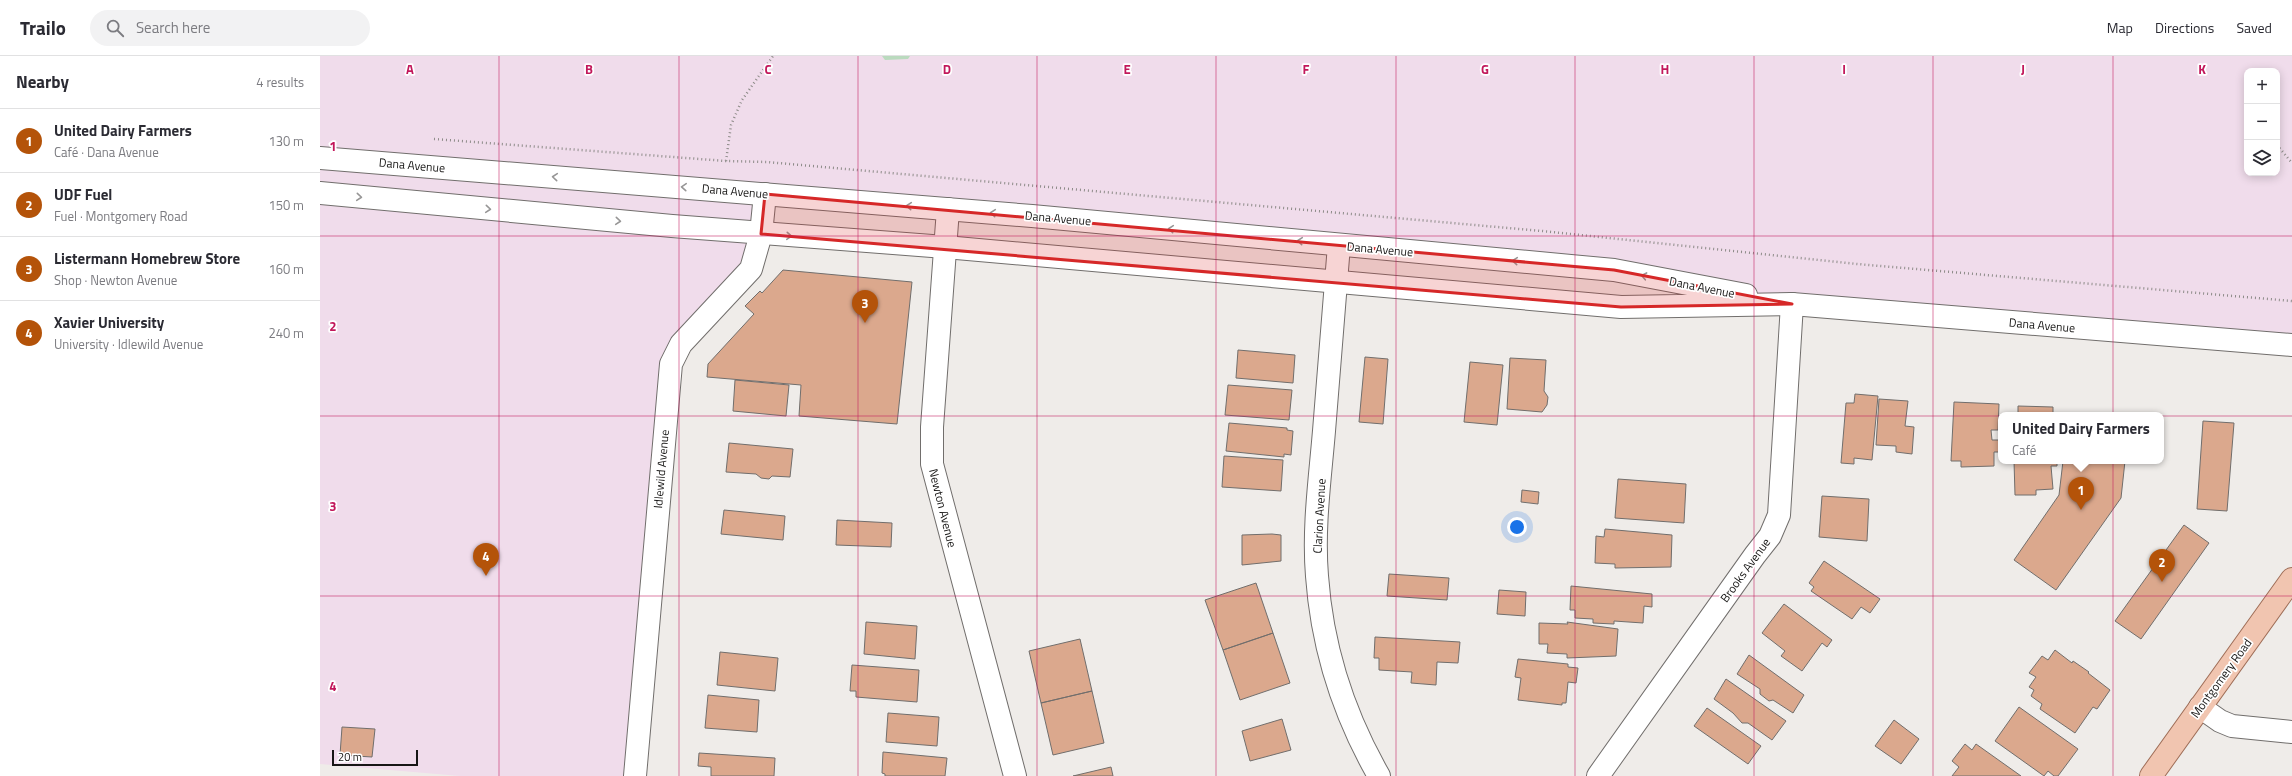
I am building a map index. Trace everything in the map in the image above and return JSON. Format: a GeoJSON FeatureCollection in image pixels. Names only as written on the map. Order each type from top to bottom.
{"type":"FeatureCollection","features":[{"type":"Feature","properties":{"kind":"main road","name":"Montgomery Road"},"geometry":{"type":"LineString","coordinates":[[2151,776],[2292,579]]}},
{"type":"Feature","properties":{"kind":"street","name":"Dana Avenue"},"geometry":{"type":"LineString","coordinates":[[320,158],[948,209],[1614,270],[1792,304]]}},
{"type":"Feature","properties":{"kind":"street","name":"Dana Avenue"},"geometry":{"type":"LineString","coordinates":[[320,194],[761,234],[945,247],[1620,307],[1792,304],[2292,345]]}},
{"type":"Feature","properties":{"kind":"street","name":"Idlewild Avenue"},"geometry":{"type":"LineString","coordinates":[[636,776],[670,364],[681,344],[751,269],[761,234],[765,194]]}},
{"type":"Feature","properties":{"kind":"street","name":"Newton Avenue"},"geometry":{"type":"LineString","coordinates":[[948,209],[932,427],[932,464],[1015,776]]}},
{"type":"Feature","properties":{"kind":"street","name":"Clarion Avenue"},"geometry":{"type":"LineString","coordinates":[[1339,245],[1317,523],[1317,576],[1326,641],[1344,704],[1365,752],[1379,776]]}},
{"type":"Feature","properties":{"kind":"street","name":"Brooks Avenue"},"geometry":{"type":"LineString","coordinates":[[1598,776],[1770,536],[1779,515],[1792,304]]}},
{"type":"Feature","properties":{"kind":"street"},"geometry":{"type":"LineString","coordinates":[[2200,707],[2220,722],[2232,726],[2292,732]]}},
{"type":"Feature","properties":{"kind":"path"},"geometry":{"type":"LineString","coordinates":[[726,161],[731,126],[742,100],[773,56]]}},
{"type":"Feature","properties":{"kind":"path"},"geometry":{"type":"LineString","coordinates":[[432,139],[726,161],[767,162],[1542,231],[1857,264],[2292,301]]}},
{"type":"Feature","properties":{"kind":"path"},"geometry":{"type":"LineString","coordinates":[[2280,148],[2292,163]]}},
{"type":"Feature","properties":{"kind":"highlighted area"},"geometry":{"type":"Polygon","coordinates":[[[765,194],[1614,270],[1792,304],[1621,307],[761,234],[765,194]]]}},
{"type":"Feature","properties":{"kind":"shaded area"},"geometry":{"type":"Polygon","coordinates":[[[320,56],[2292,56],[2292,346],[1792,304],[1613,270],[765,194],[758,250],[681,344],[635,776],[460,776],[320,764],[320,56]]]}},
{"type":"Feature","properties":{"kind":"green space"},"geometry":{"type":"Polygon","coordinates":[[[882,56],[910,56],[908,59],[885,60],[882,56]]]}},
{"type":"Feature","properties":{"kind":"building"},"geometry":{"type":"Polygon","coordinates":[[[783,270],[912,282],[897,424],[799,416],[801,385],[707,377],[708,364],[754,314],[745,306],[760,291],[762,293],[783,270]]]}},
{"type":"Feature","properties":{"kind":"building"},"geometry":{"type":"Polygon","coordinates":[[[1238,350],[1295,355],[1293,383],[1236,378],[1238,350]]]}},
{"type":"Feature","properties":{"kind":"building"},"geometry":{"type":"Polygon","coordinates":[[[1365,357],[1388,359],[1383,424],[1359,422],[1365,357]]]}},
{"type":"Feature","properties":{"kind":"building"},"geometry":{"type":"Polygon","coordinates":[[[1510,358],[1546,360],[1544,391],[1548,397],[1547,405],[1542,412],[1507,409],[1510,358]]]}},
{"type":"Feature","properties":{"kind":"building"},"geometry":{"type":"Polygon","coordinates":[[[1470,362],[1503,365],[1497,425],[1464,422],[1470,362]]]}},
{"type":"Feature","properties":{"kind":"building"},"geometry":{"type":"Polygon","coordinates":[[[735,380],[789,385],[786,416],[733,411],[735,380]]]}},
{"type":"Feature","properties":{"kind":"building"},"geometry":{"type":"Polygon","coordinates":[[[1228,385],[1292,390],[1289,420],[1225,415],[1228,385]]]}},
{"type":"Feature","properties":{"kind":"building"},"geometry":{"type":"Polygon","coordinates":[[[1855,394],[1878,396],[1872,460],[1854,458],[1854,464],[1841,463],[1846,403],[1854,403],[1855,394]]]}},
{"type":"Feature","properties":{"kind":"building"},"geometry":{"type":"Polygon","coordinates":[[[1879,399],[1908,401],[1905,426],[1914,427],[1912,454],[1896,452],[1896,446],[1876,445],[1879,399]]]}},
{"type":"Feature","properties":{"kind":"building"},"geometry":{"type":"Polygon","coordinates":[[[1954,402],[1999,404],[1998,430],[1991,430],[1992,440],[1998,440],[1998,452],[1994,452],[1994,466],[1961,467],[1961,461],[1951,461],[1954,402]]]}},
{"type":"Feature","properties":{"kind":"building"},"geometry":{"type":"Polygon","coordinates":[[[2018,406],[2053,407],[2053,412],[2018,412],[2018,406]]]}},
{"type":"Feature","properties":{"kind":"building"},"geometry":{"type":"Polygon","coordinates":[[[2203,421],[2234,423],[2227,511],[2197,509],[2203,421]]]}},
{"type":"Feature","properties":{"kind":"building"},"geometry":{"type":"Polygon","coordinates":[[[1229,423],[1287,428],[1287,430],[1293,431],[1291,455],[1284,454],[1284,457],[1226,451],[1229,423]]]}},
{"type":"Feature","properties":{"kind":"building"},"geometry":{"type":"Polygon","coordinates":[[[729,443],[793,449],[790,477],[772,476],[769,479],[761,478],[756,474],[726,472],[729,443]]]}},
{"type":"Feature","properties":{"kind":"building"},"geometry":{"type":"Polygon","coordinates":[[[1224,456],[1283,460],[1281,491],[1222,487],[1224,456]]]}},
{"type":"Feature","properties":{"kind":"building"},"geometry":{"type":"Polygon","coordinates":[[[2014,464],[2057,464],[2057,466],[2051,466],[2053,489],[2036,490],[2036,495],[2015,495],[2014,464]]]}},
{"type":"Feature","properties":{"kind":"building"},"geometry":{"type":"Polygon","coordinates":[[[2063,464],[2125,464],[2121,498],[2056,590],[2014,560],[2059,495],[2063,464]]]}},
{"type":"Feature","properties":{"kind":"building"},"geometry":{"type":"Polygon","coordinates":[[[1618,479],[1686,484],[1684,523],[1615,518],[1618,479]]]}},
{"type":"Feature","properties":{"kind":"building"},"geometry":{"type":"Polygon","coordinates":[[[1522,490],[1539,492],[1538,504],[1521,502],[1522,490]]]}},
{"type":"Feature","properties":{"kind":"building"},"geometry":{"type":"Polygon","coordinates":[[[1822,496],[1869,499],[1867,541],[1819,537],[1822,496]]]}},
{"type":"Feature","properties":{"kind":"building"},"geometry":{"type":"Polygon","coordinates":[[[724,510],[785,516],[783,540],[721,534],[724,510]]]}},
{"type":"Feature","properties":{"kind":"building"},"geometry":{"type":"Polygon","coordinates":[[[837,520],[892,523],[891,547],[836,545],[837,520]]]}},
{"type":"Feature","properties":{"kind":"building"},"geometry":{"type":"Polygon","coordinates":[[[2184,525],[2209,543],[2141,639],[2115,621],[2184,525]]]}},
{"type":"Feature","properties":{"kind":"building"},"geometry":{"type":"Polygon","coordinates":[[[1605,529],[1672,535],[1671,567],[1615,568],[1615,564],[1595,563],[1596,536],[1604,537],[1605,529]]]}},
{"type":"Feature","properties":{"kind":"building"},"geometry":{"type":"Polygon","coordinates":[[[1242,535],[1281,535],[1281,561],[1242,565],[1242,535]]]}},
{"type":"Feature","properties":{"kind":"building"},"geometry":{"type":"Polygon","coordinates":[[[1824,561],[1880,599],[1870,613],[1861,607],[1852,619],[1811,591],[1814,587],[1809,583],[1824,561]]]}},
{"type":"Feature","properties":{"kind":"building"},"geometry":{"type":"Polygon","coordinates":[[[1389,574],[1449,578],[1447,600],[1387,596],[1389,574]]]}},
{"type":"Feature","properties":{"kind":"building"},"geometry":{"type":"Polygon","coordinates":[[[1256,583],[1273,633],[1223,650],[1205,600],[1256,583]]]}},
{"type":"Feature","properties":{"kind":"building"},"geometry":{"type":"Polygon","coordinates":[[[1571,586],[1652,594],[1652,607],[1644,606],[1643,623],[1614,621],[1614,624],[1593,623],[1593,619],[1575,618],[1575,610],[1570,610],[1571,586]]]}},
{"type":"Feature","properties":{"kind":"building"},"geometry":{"type":"Polygon","coordinates":[[[1499,590],[1526,592],[1525,616],[1497,614],[1499,590]]]}},
{"type":"Feature","properties":{"kind":"building"},"geometry":{"type":"Polygon","coordinates":[[[1784,604],[1832,640],[1827,647],[1822,643],[1802,671],[1781,656],[1785,651],[1762,633],[1784,604]]]}},
{"type":"Feature","properties":{"kind":"building"},"geometry":{"type":"Polygon","coordinates":[[[866,622],[917,626],[915,659],[864,654],[866,622]]]}},
{"type":"Feature","properties":{"kind":"building"},"geometry":{"type":"Polygon","coordinates":[[[1567,622],[1618,629],[1616,656],[1567,658],[1567,654],[1547,653],[1548,644],[1539,644],[1539,623],[1568,624],[1567,622]]]}},
{"type":"Feature","properties":{"kind":"building"},"geometry":{"type":"Polygon","coordinates":[[[1273,633],[1290,683],[1240,700],[1223,650],[1273,633]]]}},
{"type":"Feature","properties":{"kind":"building"},"geometry":{"type":"Polygon","coordinates":[[[1375,637],[1460,642],[1458,663],[1437,662],[1436,685],[1411,683],[1412,672],[1379,670],[1379,658],[1374,658],[1375,637]]]}},
{"type":"Feature","properties":{"kind":"building"},"geometry":{"type":"Polygon","coordinates":[[[1080,639],[1092,691],[1041,703],[1029,651],[1080,639]]]}},
{"type":"Feature","properties":{"kind":"building"},"geometry":{"type":"Polygon","coordinates":[[[2055,650],[2072,663],[2073,661],[2089,672],[2088,673],[2110,690],[2097,709],[2093,707],[2075,733],[2040,709],[2042,704],[2031,696],[2034,690],[2029,687],[2036,677],[2029,673],[2042,656],[2048,660],[2055,650]]]}},
{"type":"Feature","properties":{"kind":"building"},"geometry":{"type":"Polygon","coordinates":[[[720,652],[778,658],[775,691],[717,685],[720,652]]]}},
{"type":"Feature","properties":{"kind":"building"},"geometry":{"type":"Polygon","coordinates":[[[1749,655],[1804,695],[1793,713],[1773,700],[1769,701],[1760,694],[1760,689],[1737,674],[1749,655]]]}},
{"type":"Feature","properties":{"kind":"building"},"geometry":{"type":"Polygon","coordinates":[[[1518,659],[1568,664],[1568,667],[1578,668],[1576,683],[1568,682],[1566,703],[1562,703],[1562,705],[1518,700],[1521,678],[1515,677],[1518,659]]]}},
{"type":"Feature","properties":{"kind":"building"},"geometry":{"type":"Polygon","coordinates":[[[852,665],[919,670],[917,702],[856,697],[856,691],[850,691],[852,665]]]}},
{"type":"Feature","properties":{"kind":"building"},"geometry":{"type":"Polygon","coordinates":[[[1726,679],[1786,721],[1772,740],[1748,723],[1742,723],[1733,713],[1714,699],[1726,679]]]}},
{"type":"Feature","properties":{"kind":"building"},"geometry":{"type":"Polygon","coordinates":[[[1092,691],[1104,743],[1053,755],[1041,703],[1092,691]]]}},
{"type":"Feature","properties":{"kind":"building"},"geometry":{"type":"Polygon","coordinates":[[[708,695],[759,700],[757,732],[705,728],[708,695]]]}},
{"type":"Feature","properties":{"kind":"building"},"geometry":{"type":"Polygon","coordinates":[[[2019,707],[2078,749],[2058,776],[2054,776],[2048,771],[2044,776],[1995,741],[2019,707]]]}},
{"type":"Feature","properties":{"kind":"building"},"geometry":{"type":"Polygon","coordinates":[[[1707,708],[1761,746],[1748,764],[1694,726],[1707,708]]]}},
{"type":"Feature","properties":{"kind":"building"},"geometry":{"type":"Polygon","coordinates":[[[888,713],[939,717],[937,746],[886,742],[888,713]]]}},
{"type":"Feature","properties":{"kind":"building"},"geometry":{"type":"Polygon","coordinates":[[[1282,719],[1291,750],[1250,761],[1242,731],[1282,719]]]}},
{"type":"Feature","properties":{"kind":"building"},"geometry":{"type":"Polygon","coordinates":[[[1894,720],[1919,739],[1901,764],[1875,746],[1894,720]]]}},
{"type":"Feature","properties":{"kind":"building"},"geometry":{"type":"Polygon","coordinates":[[[342,727],[375,729],[372,757],[340,755],[342,727]]]}},
{"type":"Feature","properties":{"kind":"building"},"geometry":{"type":"Polygon","coordinates":[[[1965,744],[1972,750],[1976,744],[2021,776],[1952,776],[1959,767],[1952,761],[1965,744]]]}},
{"type":"Feature","properties":{"kind":"building"},"geometry":{"type":"Polygon","coordinates":[[[883,752],[947,758],[945,776],[885,776],[885,774],[882,773],[883,752]]]}},
{"type":"Feature","properties":{"kind":"building"},"geometry":{"type":"Polygon","coordinates":[[[699,753],[775,758],[774,776],[711,776],[711,767],[698,766],[699,753]]]}},
{"type":"Feature","properties":{"kind":"building"},"geometry":{"type":"Polygon","coordinates":[[[1111,767],[1113,776],[1073,776],[1111,767]]]}},
{"type":"Feature","properties":{"kind":"place","name":"Listermann Homebrew Store"},"geometry":{"type":"Point","coordinates":[865,323]}},
{"type":"Feature","properties":{"kind":"place","name":"United Dairy Farmers"},"geometry":{"type":"Point","coordinates":[2081,510]}},
{"type":"Feature","properties":{"kind":"place","name":"Xavier University"},"geometry":{"type":"Point","coordinates":[486,576]}},
{"type":"Feature","properties":{"kind":"place","name":"UDF Fuel"},"geometry":{"type":"Point","coordinates":[2162,582]}}]}
